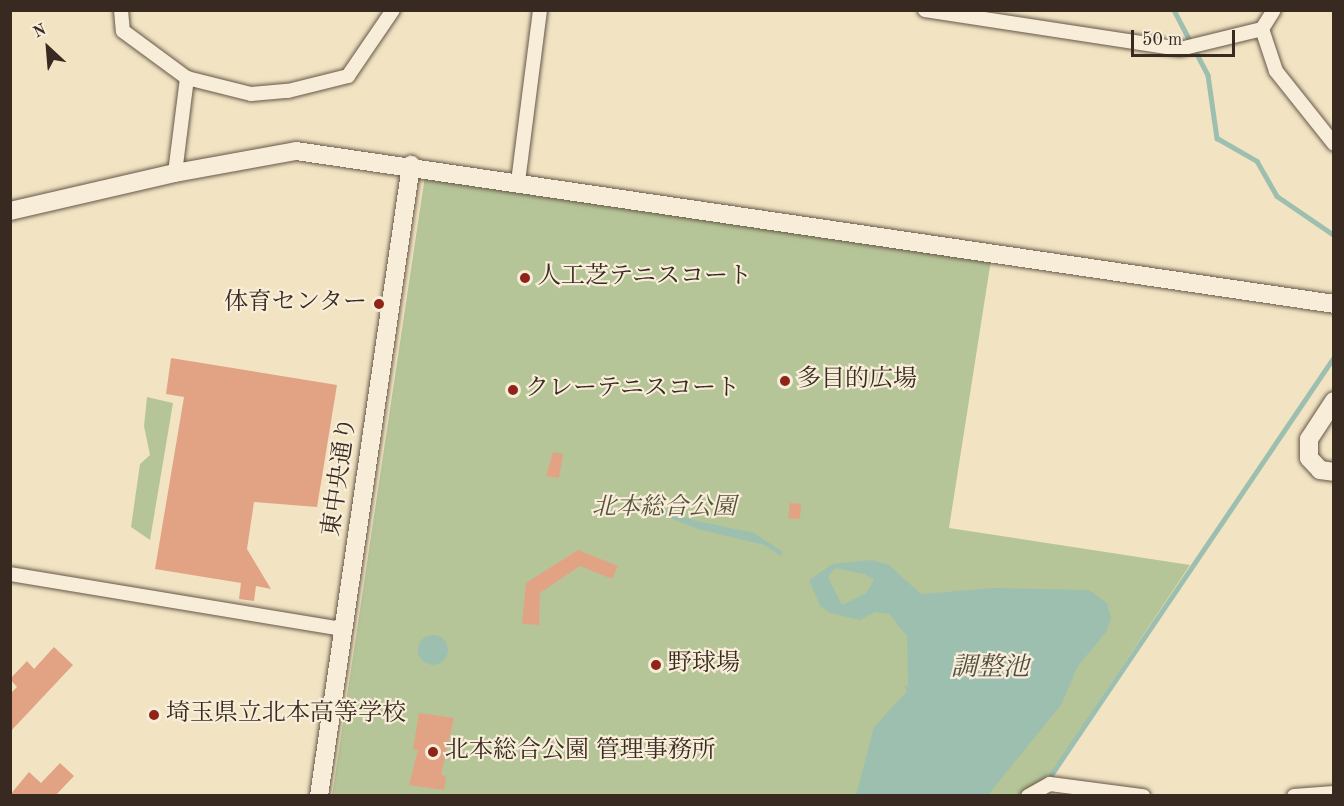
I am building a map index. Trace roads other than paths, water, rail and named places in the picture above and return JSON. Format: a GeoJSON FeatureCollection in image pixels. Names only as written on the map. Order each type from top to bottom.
{"type":"FeatureCollection","features":[{"type":"Feature","properties":{"kind":"street"},"geometry":{"type":"LineString","coordinates":[[121,10],[123,31],[187,78],[250,94],[288,91],[348,76],[393,10]]}},
{"type":"Feature","properties":{"kind":"street"},"geometry":{"type":"LineString","coordinates":[[518,182],[540,10]]}},
{"type":"Feature","properties":{"kind":"street"},"geometry":{"type":"LineString","coordinates":[[925,10],[1180,49],[1262,29],[1274,10]]}},
{"type":"Feature","properties":{"kind":"street"},"geometry":{"type":"LineString","coordinates":[[1262,29],[1276,71],[1334,144]]}},
{"type":"Feature","properties":{"kind":"street"},"geometry":{"type":"LineString","coordinates":[[175,173],[187,78]]}},
{"type":"Feature","properties":{"kind":"street"},"geometry":{"type":"LineString","coordinates":[[10,211],[175,173],[296,151],[411,165],[1334,304]]}},
{"type":"Feature","properties":{"kind":"street","name":"東中央通り"},"geometry":{"type":"LineString","coordinates":[[319,795],[411,165]]}},
{"type":"Feature","properties":{"kind":"street"},"geometry":{"type":"LineString","coordinates":[[1334,401],[1309,439],[1309,458],[1320,470],[1334,472]]}},
{"type":"Feature","properties":{"kind":"street"},"geometry":{"type":"LineString","coordinates":[[10,574],[343,628]]}},
{"type":"Feature","properties":{"kind":"street"},"geometry":{"type":"LineString","coordinates":[[1028,795],[1050,784],[1143,795]]}},
{"type":"Feature","properties":{"kind":"street"},"geometry":{"type":"LineString","coordinates":[[1294,795],[1334,793]]}},
{"type":"Feature","properties":{"kind":"water"},"geometry":{"type":"Polygon","coordinates":[[[654,506],[693,520],[754,533],[783,552],[781,556],[764,545],[698,529],[653,511],[627,509],[610,518],[606,512],[621,507],[654,506]]]}},
{"type":"Feature","properties":{"kind":"water","name":"調整池"},"geometry":{"type":"Polygon","coordinates":[[[871,560],[889,565],[921,594],[994,588],[1089,590],[1107,603],[1111,619],[1106,632],[1078,666],[1061,705],[988,795],[856,795],[874,727],[907,691],[904,685],[908,686],[907,636],[889,614],[875,612],[860,620],[830,613],[820,606],[809,580],[833,564],[871,560]],[[835,568],[828,577],[842,605],[866,593],[874,580],[864,574],[835,568]]]}},
{"type":"Feature","properties":{"kind":"water"},"geometry":{"type":"Polygon","coordinates":[[[433,635],[444,639],[448,650],[444,661],[433,665],[422,661],[418,650],[422,639],[433,635]]]}},
{"type":"Feature","properties":{"kind":"waterway"},"geometry":{"type":"LineString","coordinates":[[1174,10],[1208,75],[1217,138],[1257,161],[1277,196],[1334,235]]}},
{"type":"Feature","properties":{"kind":"waterway"},"geometry":{"type":"LineString","coordinates":[[1047,781],[1334,357]]}},
{"type":"Feature","properties":{"kind":"waterway"},"geometry":{"type":"LineString","coordinates":[[1052,796],[1061,796]]}},
{"type":"Feature","properties":{"kind":"place","name":"人工芝テニスコート"},"geometry":{"type":"Point","coordinates":[525,278]}},
{"type":"Feature","properties":{"kind":"place","name":"体育センター"},"geometry":{"type":"Point","coordinates":[379,304]}},
{"type":"Feature","properties":{"kind":"place","name":"多目的広場"},"geometry":{"type":"Point","coordinates":[785,381]}},
{"type":"Feature","properties":{"kind":"place","name":"クレーテニスコート"},"geometry":{"type":"Point","coordinates":[513,390]}},
{"type":"Feature","properties":{"kind":"place","name":"野球場"},"geometry":{"type":"Point","coordinates":[656,665]}},
{"type":"Feature","properties":{"kind":"place","name":"埼玉県立北本高等学校"},"geometry":{"type":"Point","coordinates":[154,715]}},
{"type":"Feature","properties":{"kind":"place","name":"北本総合公園 管理事務所"},"geometry":{"type":"Point","coordinates":[433,752]}},
{"type":"Feature","properties":{"kind":"park label","name":"北本総合公園"},"geometry":{"type":"Point","coordinates":[664,509]}}]}
